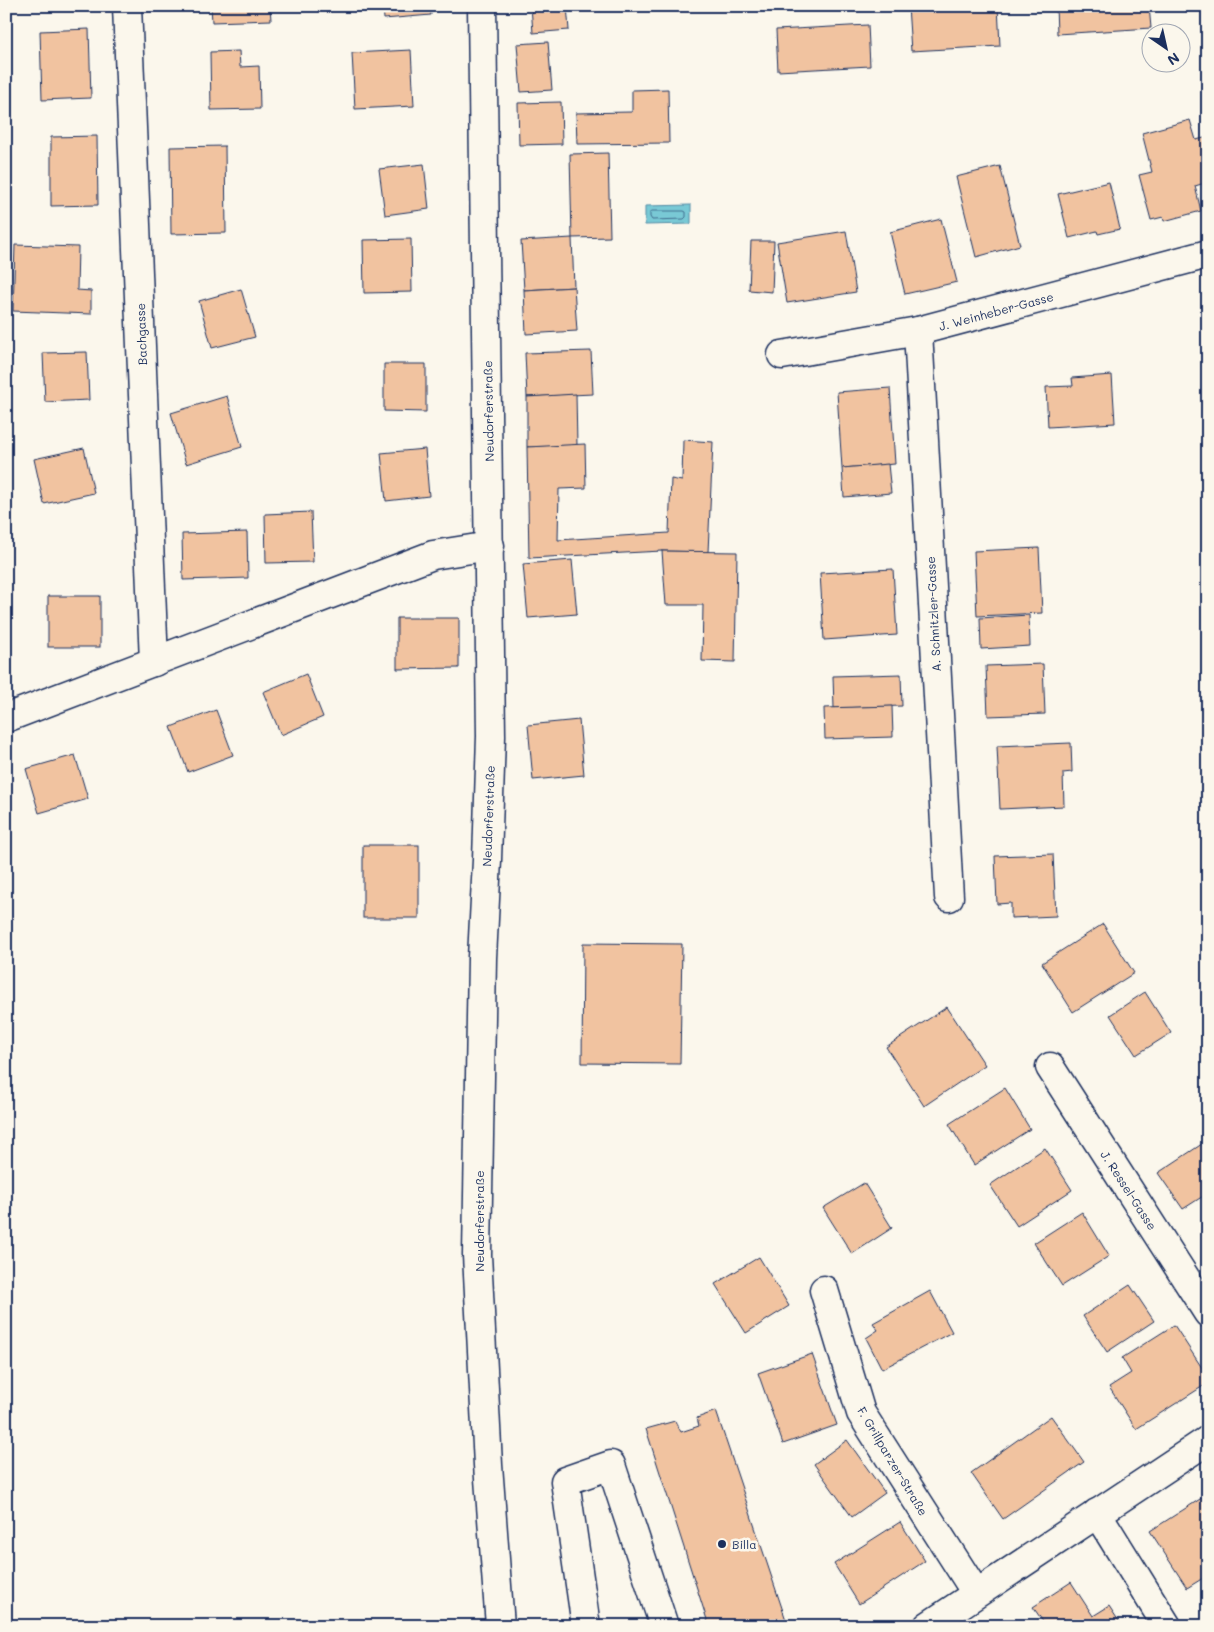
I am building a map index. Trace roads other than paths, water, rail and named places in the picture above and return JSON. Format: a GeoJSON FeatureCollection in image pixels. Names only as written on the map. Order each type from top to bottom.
{"type":"FeatureCollection","features":[{"type":"Feature","properties":{"kind":"street","name":"Bachgasse"},"geometry":{"type":"LineString","coordinates":[[127,6],[154,662]]}},
{"type":"Feature","properties":{"kind":"street","name":"Neudorferstraße"},"geometry":{"type":"LineString","coordinates":[[482,6],[491,736],[482,958],[477,1254],[488,1465],[500,1626]]}},
{"type":"Feature","properties":{"kind":"street","name":"J. Weinheber-Gasse"},"geometry":{"type":"LineString","coordinates":[[782,355],[918,332],[1208,254]]}},
{"type":"Feature","properties":{"kind":"street","name":"A. Schnitzler-Gasse"},"geometry":{"type":"LineString","coordinates":[[918,332],[949,897]]}},
{"type":"Feature","properties":{"kind":"street"},"geometry":{"type":"LineString","coordinates":[[6,718],[432,555],[490,546]]}},
{"type":"Feature","properties":{"kind":"street","name":"J. Ressel-Gasse"},"geometry":{"type":"LineString","coordinates":[[1050,1067],[1208,1313]]}},
{"type":"Feature","properties":{"kind":"street","name":"F. Grillparzer-Straße"},"geometry":{"type":"LineString","coordinates":[[824,1290],[861,1413],[976,1593]]}},
{"type":"Feature","properties":{"kind":"street"},"geometry":{"type":"LineString","coordinates":[[928,1626],[1208,1440]]}},
{"type":"Feature","properties":{"kind":"street"},"geometry":{"type":"LineString","coordinates":[[586,1626],[566,1481],[611,1466],[664,1626]]}},
{"type":"Feature","properties":{"kind":"street"},"geometry":{"type":"LineString","coordinates":[[1097,1513],[1167,1626]]}},
{"type":"Feature","properties":{"kind":"water"},"geometry":{"type":"Polygon","coordinates":[[[691,205],[691,224],[645,225],[645,206],[691,205]]]}},
{"type":"Feature","properties":{"kind":"place","name":"Billa"},"geometry":{"type":"Point","coordinates":[722,1544]}}]}
